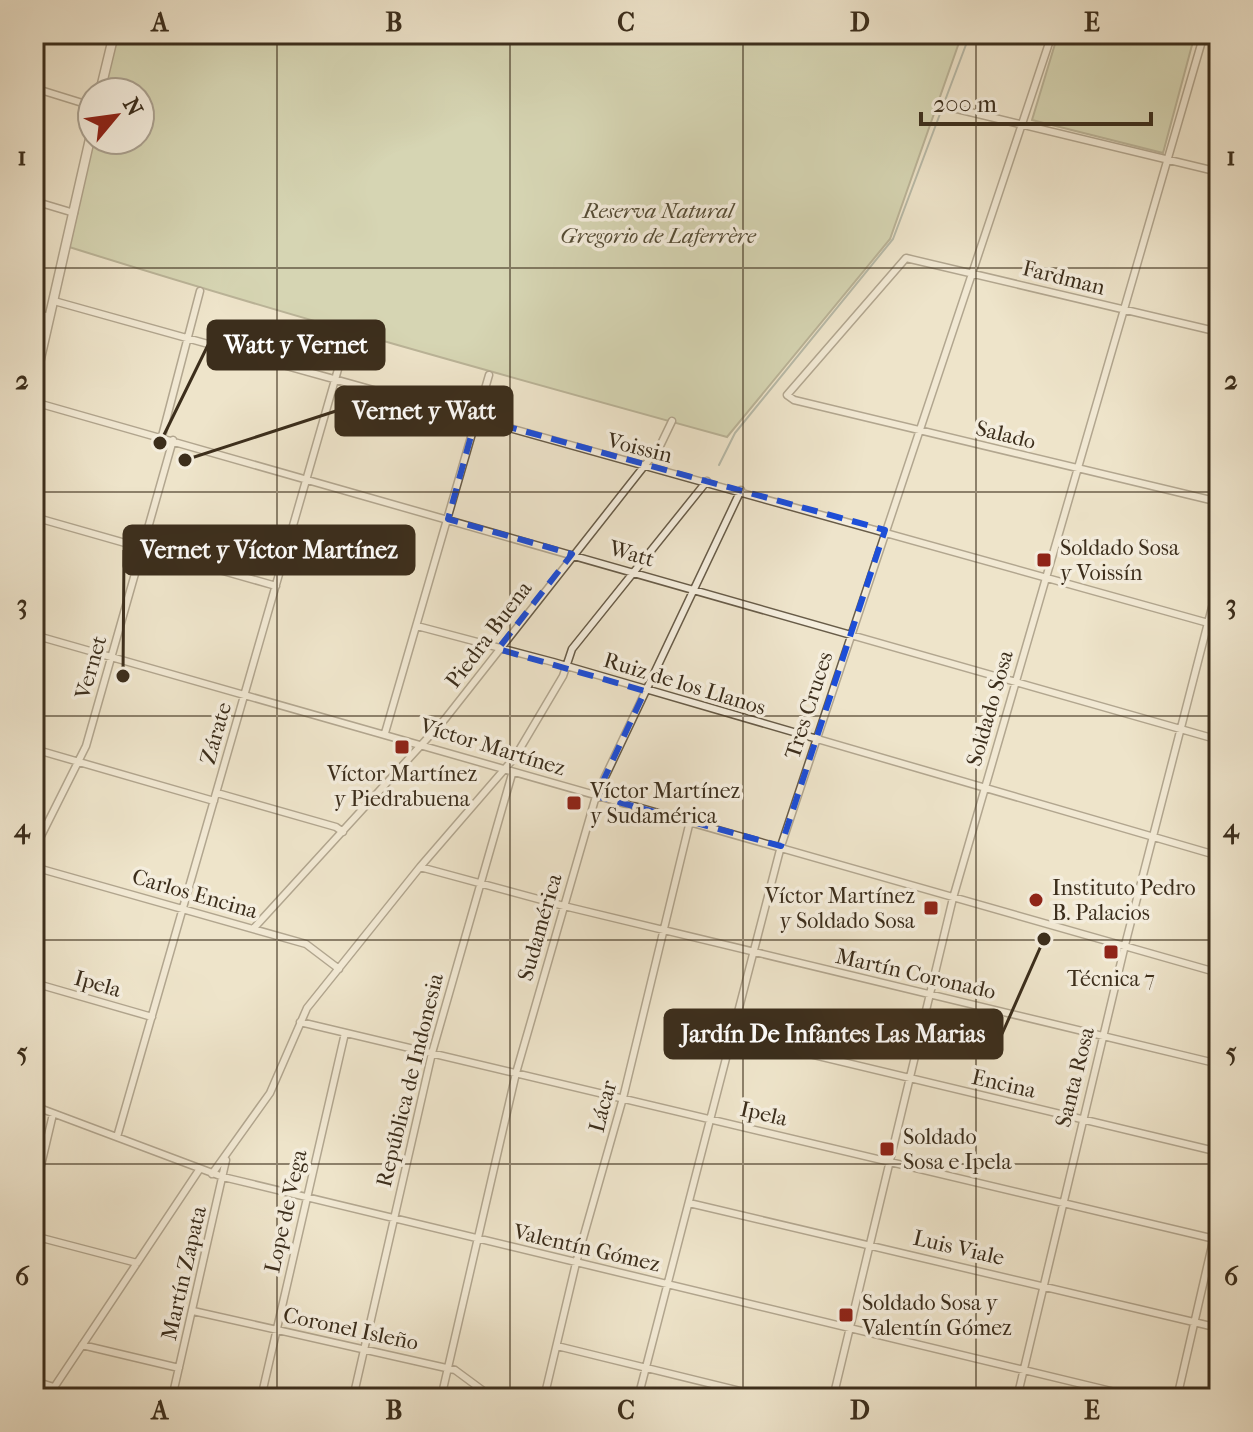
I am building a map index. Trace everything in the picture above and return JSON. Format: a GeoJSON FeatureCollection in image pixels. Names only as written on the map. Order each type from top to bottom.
{"type":"FeatureCollection","features":[{"type":"Feature","properties":{"kind":"street"},"geometry":{"type":"LineString","coordinates":[[104,76],[114,34]]}},
{"type":"Feature","properties":{"kind":"street","name":"Tres Cruces"},"geometry":{"type":"LineString","coordinates":[[638,1398],[713,1119],[781,846],[1052,34]]}},
{"type":"Feature","properties":{"kind":"street","name":"Soldado Sosa"},"geometry":{"type":"LineString","coordinates":[[833,1398],[953,898],[1204,34]]}},
{"type":"Feature","properties":{"kind":"street"},"geometry":{"type":"LineString","coordinates":[[34,88],[76,101]]}},
{"type":"Feature","properties":{"kind":"street"},"geometry":{"type":"LineString","coordinates":[[957,109],[1219,172]]}},
{"type":"Feature","properties":{"kind":"street"},"geometry":{"type":"LineString","coordinates":[[34,385],[86,156]]}},
{"type":"Feature","properties":{"kind":"street"},"geometry":{"type":"LineString","coordinates":[[34,201],[74,213]]}},
{"type":"Feature","properties":{"kind":"street","name":"Fardman"},"geometry":{"type":"LineString","coordinates":[[787,395],[901,260],[911,258],[1219,332]]}},
{"type":"Feature","properties":{"kind":"street"},"geometry":{"type":"LineString","coordinates":[[162,436],[200,291]]}},
{"type":"Feature","properties":{"kind":"street","name":"Voissin"},"geometry":{"type":"LineString","coordinates":[[54,301],[642,466],[885,530],[1219,626]]}},
{"type":"Feature","properties":{"kind":"street"},"geometry":{"type":"LineString","coordinates":[[34,313],[49,317]]}},
{"type":"Feature","properties":{"kind":"street","name":"Zárate"},"geometry":{"type":"LineString","coordinates":[[117,1137],[347,338]]}},
{"type":"Feature","properties":{"kind":"street"},"geometry":{"type":"LineString","coordinates":[[385,733],[489,375]]}},
{"type":"Feature","properties":{"kind":"street","name":"Salado"},"geometry":{"type":"LineString","coordinates":[[787,395],[794,400],[918,431],[1219,502]]}},
{"type":"Feature","properties":{"kind":"street","name":"Watt"},"geometry":{"type":"LineString","coordinates":[[34,402],[162,436],[1219,740]]}},
{"type":"Feature","properties":{"kind":"street","name":"Piedra Buena"},"geometry":{"type":"LineString","coordinates":[[254,928],[423,744],[665,438],[672,421]]}},
{"type":"Feature","properties":{"kind":"street","name":"Vernet"},"geometry":{"type":"LineString","coordinates":[[34,850],[80,762],[173,440]]}},
{"type":"Feature","properties":{"kind":"street"},"geometry":{"type":"LineString","coordinates":[[212,1174],[270,1093],[300,1022],[420,867],[515,757],[566,666],[572,649],[707,481]]}},
{"type":"Feature","properties":{"kind":"street","name":"Sudamérica"},"geometry":{"type":"LineString","coordinates":[[441,1398],[516,1073],[596,796],[741,490]]}},
{"type":"Feature","properties":{"kind":"street"},"geometry":{"type":"LineString","coordinates":[[34,517],[276,586]]}},
{"type":"Feature","properties":{"kind":"street","name":"Santa Rosa"},"geometry":{"type":"LineString","coordinates":[[1017,1398],[1125,945],[1219,580]]}},
{"type":"Feature","properties":{"kind":"street","name":"Ruiz de los Llanos"},"geometry":{"type":"LineString","coordinates":[[417,626],[566,666],[1219,856]]}},
{"type":"Feature","properties":{"kind":"street","name":"Víctor Martínez"},"geometry":{"type":"LineString","coordinates":[[34,635],[423,744],[512,774],[781,846],[1219,973]]}},
{"type":"Feature","properties":{"kind":"street"},"geometry":{"type":"LineString","coordinates":[[34,749],[214,801]]}},
{"type":"Feature","properties":{"kind":"street","name":"República de Indonesia"},"geometry":{"type":"LineString","coordinates":[[353,1398],[432,1053],[512,774]]}},
{"type":"Feature","properties":{"kind":"street"},"geometry":{"type":"LineString","coordinates":[[217,793],[336,827],[343,832]]}},
{"type":"Feature","properties":{"kind":"street","name":"Lácar"},"geometry":{"type":"LineString","coordinates":[[544,1398],[576,1263],[623,1098],[690,821]]}},
{"type":"Feature","properties":{"kind":"street","name":"Carlos Encina"},"geometry":{"type":"LineString","coordinates":[[34,867],[306,944],[339,969]]}},
{"type":"Feature","properties":{"kind":"street","name":"Martín Coronado"},"geometry":{"type":"LineString","coordinates":[[420,867],[564,906],[1219,1064]]}},
{"type":"Feature","properties":{"kind":"street","name":"Ipela"},"geometry":{"type":"LineString","coordinates":[[34,983],[152,1017]]}},
{"type":"Feature","properties":{"kind":"street","name":"Ipela"},"geometry":{"type":"LineString","coordinates":[[300,1022],[1216,1240]]}},
{"type":"Feature","properties":{"kind":"street","name":"Lope de Vega"},"geometry":{"type":"LineString","coordinates":[[261,1398],[345,1033]]}},
{"type":"Feature","properties":{"kind":"street","name":"Encina"},"geometry":{"type":"LineString","coordinates":[[734,1036],[1219,1152]]}},
{"type":"Feature","properties":{"kind":"street","name":"Valentín Gómez"},"geometry":{"type":"LineString","coordinates":[[34,1106],[223,1177],[1140,1398]]}},
{"type":"Feature","properties":{"kind":"street"},"geometry":{"type":"LineString","coordinates":[[34,1195],[53,1114]]}},
{"type":"Feature","properties":{"kind":"street","name":"Martín Zapata"},"geometry":{"type":"LineString","coordinates":[[172,1398],[227,1156]]}},
{"type":"Feature","properties":{"kind":"street"},"geometry":{"type":"LineString","coordinates":[[47,1398],[199,1170]]}},
{"type":"Feature","properties":{"kind":"street","name":"Luis Viale"},"geometry":{"type":"LineString","coordinates":[[689,1203],[1219,1328]]}},
{"type":"Feature","properties":{"kind":"street"},"geometry":{"type":"LineString","coordinates":[[1177,1398],[1193,1322],[1216,1240],[1219,1215]]}},
{"type":"Feature","properties":{"kind":"street"},"geometry":{"type":"LineString","coordinates":[[34,1236],[137,1263]]}},
{"type":"Feature","properties":{"kind":"street","name":"Coronel Isleño"},"geometry":{"type":"LineString","coordinates":[[193,1311],[448,1368],[466,1376],[493,1398]]}},
{"type":"Feature","properties":{"kind":"street"},"geometry":{"type":"LineString","coordinates":[[82,1345],[179,1368]]}},
{"type":"Feature","properties":{"kind":"street"},"geometry":{"type":"LineString","coordinates":[[557,1346],[769,1398]]}},
{"type":"Feature","properties":{"kind":"street"},"geometry":{"type":"LineString","coordinates":[[34,1381],[54,1387]]}},
{"type":"Feature","properties":{"kind":"highlighted area"},"geometry":{"type":"Polygon","coordinates":[[[476,418],[885,530],[781,846],[596,796],[645,691],[498,649],[572,554],[448,519],[476,418]]]}},
{"type":"Feature","properties":{"kind":"green space","name":"Reserva Natural Gregorio de Laferrère"},"geometry":{"type":"Polygon","coordinates":[[[114,34],[962,34],[890,239],[727,437],[313,321],[66,246],[88,156],[156,156],[156,76],[105,76],[114,34]]]}},
{"type":"Feature","properties":{"kind":"green space"},"geometry":{"type":"Polygon","coordinates":[[[1058,34],[1195,34],[1163,153],[1032,120],[1058,34]]]}},
{"type":"Feature","properties":{"kind":"waterway"},"geometry":{"type":"LineString","coordinates":[[719,465],[735,433],[893,239],[970,34]]}},
{"type":"Feature","properties":{"kind":"place","name":"Watt y Vernet"},"geometry":{"type":"Point","coordinates":[160,443]}},
{"type":"Feature","properties":{"kind":"place","name":"Vernet y Watt"},"geometry":{"type":"Point","coordinates":[185,460]}},
{"type":"Feature","properties":{"kind":"place","name":"Soldado Sosa y Voissín"},"geometry":{"type":"Point","coordinates":[1044,560]}},
{"type":"Feature","properties":{"kind":"place","name":"Vernet y Víctor Martínez"},"geometry":{"type":"Point","coordinates":[123,676]}},
{"type":"Feature","properties":{"kind":"place","name":"Víctor Martínez y Piedrabuena"},"geometry":{"type":"Point","coordinates":[402,747]}},
{"type":"Feature","properties":{"kind":"place","name":"Víctor Martínez y Sudamérica"},"geometry":{"type":"Point","coordinates":[574,803]}},
{"type":"Feature","properties":{"kind":"place","name":"Instituto Pedro B. Palacios"},"geometry":{"type":"Point","coordinates":[1036,900]}},
{"type":"Feature","properties":{"kind":"place","name":"Víctor Martínez y Soldado Sosa"},"geometry":{"type":"Point","coordinates":[931,908]}},
{"type":"Feature","properties":{"kind":"place","name":"Jardín De Infantes Las Marias"},"geometry":{"type":"Point","coordinates":[1044,939]}},
{"type":"Feature","properties":{"kind":"place","name":"Técnica 7"},"geometry":{"type":"Point","coordinates":[1111,952]}},
{"type":"Feature","properties":{"kind":"place","name":"Soldado Sosa e Ipela"},"geometry":{"type":"Point","coordinates":[887,1149]}},
{"type":"Feature","properties":{"kind":"place","name":"Soldado Sosa y Valentín Gómez"},"geometry":{"type":"Point","coordinates":[846,1315]}}]}
